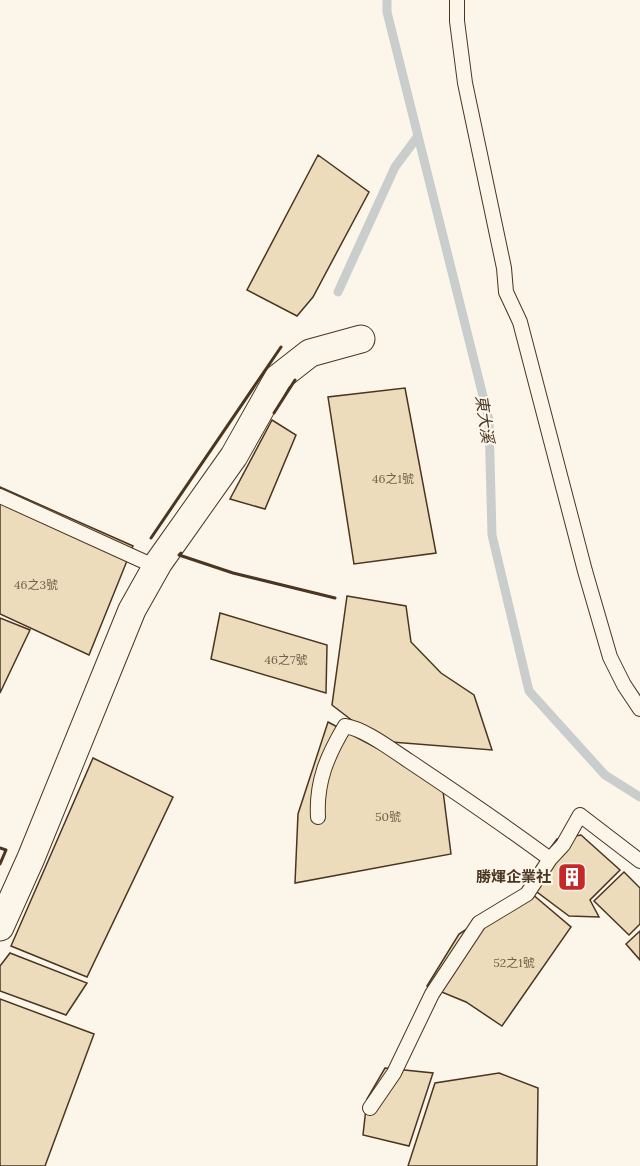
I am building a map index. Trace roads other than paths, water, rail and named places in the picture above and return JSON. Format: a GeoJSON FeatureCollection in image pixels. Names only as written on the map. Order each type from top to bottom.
{"type":"FeatureCollection","features":[{"type":"Feature","properties":{"kind":"street"},"geometry":{"type":"LineString","coordinates":[[0,927],[132,610],[156,567],[234,456],[278,378],[310,353],[361,339]]}},
{"type":"Feature","properties":{"kind":"lane"},"geometry":{"type":"LineString","coordinates":[[457,0],[465,82],[502,258],[506,292],[520,321],[585,571],[610,657],[624,685],[640,709]]}},
{"type":"Feature","properties":{"kind":"lane"},"geometry":{"type":"LineString","coordinates":[[0,496],[156,567]]}},
{"type":"Feature","properties":{"kind":"lane"},"geometry":{"type":"LineString","coordinates":[[318,817],[317,794],[331,748],[345,726],[351,727],[382,743],[477,805],[550,859]]}},
{"type":"Feature","properties":{"kind":"lane"},"geometry":{"type":"LineString","coordinates":[[370,1108],[394,1073],[432,994],[479,923],[527,894],[580,815],[640,861]]}},
{"type":"Feature","properties":{"kind":"waterway","name":"東大溪"},"geometry":{"type":"LineString","coordinates":[[387,0],[387,12],[489,420],[492,535],[529,691],[605,775],[640,797]]}},
{"type":"Feature","properties":{"kind":"waterway"},"geometry":{"type":"LineString","coordinates":[[338,292],[395,167],[418,136]]}},
{"type":"Feature","properties":{"kind":"place","name":"勝煇企業社"},"geometry":{"type":"Point","coordinates":[572,877]}}]}
